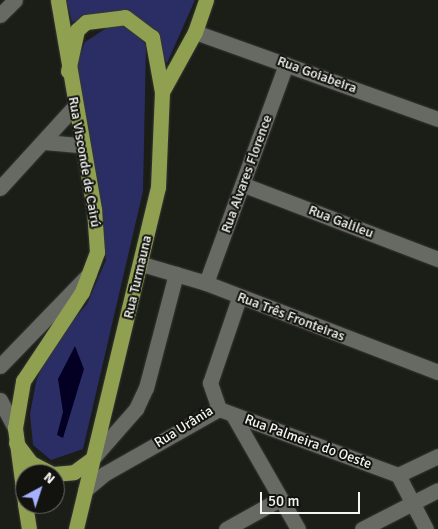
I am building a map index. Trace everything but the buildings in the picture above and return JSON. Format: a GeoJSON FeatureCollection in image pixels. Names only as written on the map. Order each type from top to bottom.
{"type":"FeatureCollection","features":[{"type":"Feature","properties":{"kind":"main road","name":"Rua Visconde de Cairú"},"geometry":{"type":"LineString","coordinates":[[58,0],[74,107],[97,232],[91,271]]}},
{"type":"Feature","properties":{"kind":"main road"},"geometry":{"type":"LineString","coordinates":[[162,92],[195,32],[206,0]]}},
{"type":"Feature","properties":{"kind":"main road"},"geometry":{"type":"LineString","coordinates":[[68,71],[77,30],[86,22],[125,16],[152,37],[162,92]]}},
{"type":"Feature","properties":{"kind":"main road","name":"Rua Turmauna"},"geometry":{"type":"LineString","coordinates":[[76,529],[85,490],[95,468],[158,187],[162,92]]}},
{"type":"Feature","properties":{"kind":"main road"},"geometry":{"type":"LineString","coordinates":[[19,464],[15,435],[24,381],[91,271]]}},
{"type":"Feature","properties":{"kind":"main road"},"geometry":{"type":"LineString","coordinates":[[15,435],[31,463],[53,474],[95,468]]}},
{"type":"Feature","properties":{"kind":"main road"},"geometry":{"type":"LineString","coordinates":[[27,514],[29,529]]}},
{"type":"Feature","properties":{"kind":"street"},"geometry":{"type":"LineString","coordinates":[[0,15],[15,0]]}},
{"type":"Feature","properties":{"kind":"street","name":"Rua Goiabeira"},"geometry":{"type":"LineString","coordinates":[[195,32],[438,119]]}},
{"type":"Feature","properties":{"kind":"street","name":"Rua Alvares Florence"},"geometry":{"type":"LineString","coordinates":[[206,283],[244,185],[286,64]]}},
{"type":"Feature","properties":{"kind":"street"},"geometry":{"type":"LineString","coordinates":[[0,188],[74,107]]}},
{"type":"Feature","properties":{"kind":"street"},"geometry":{"type":"LineString","coordinates":[[44,142],[81,145]]}},
{"type":"Feature","properties":{"kind":"street","name":"Rua Galileu"},"geometry":{"type":"LineString","coordinates":[[244,185],[438,258]]}},
{"type":"Feature","properties":{"kind":"street","name":"Rua Três Fronteiras"},"geometry":{"type":"LineString","coordinates":[[142,264],[206,283],[239,298],[438,372]]}},
{"type":"Feature","properties":{"kind":"street"},"geometry":{"type":"LineString","coordinates":[[0,366],[91,271]]}},
{"type":"Feature","properties":{"kind":"street","name":"Rua Turmauna"},"geometry":{"type":"LineString","coordinates":[[95,468],[136,408],[146,388],[176,274]]}},
{"type":"Feature","properties":{"kind":"street","name":"Rua Urânia"},"geometry":{"type":"LineString","coordinates":[[95,468],[219,409],[210,383],[239,298]]}},
{"type":"Feature","properties":{"kind":"street"},"geometry":{"type":"LineString","coordinates":[[0,400],[15,435]]}},
{"type":"Feature","properties":{"kind":"street","name":"Rua Palmeira do Oeste"},"geometry":{"type":"LineString","coordinates":[[219,409],[398,475]]}},
{"type":"Feature","properties":{"kind":"street"},"geometry":{"type":"LineString","coordinates":[[233,415],[298,529]]}},
{"type":"Feature","properties":{"kind":"street"},"geometry":{"type":"LineString","coordinates":[[426,529],[411,504],[398,475],[438,456]]}},
{"type":"Feature","properties":{"kind":"street"},"geometry":{"type":"LineString","coordinates":[[362,529],[438,490]]}},
{"type":"Feature","properties":{"kind":"street"},"geometry":{"type":"LineString","coordinates":[[226,529],[280,499]]}},
{"type":"Feature","properties":{"kind":"shaded area"},"geometry":{"type":"Polygon","coordinates":[[[66,0],[195,0],[167,63],[146,23],[129,13],[105,12],[72,22],[66,0]]]}},
{"type":"Feature","properties":{"kind":"shaded area"},"geometry":{"type":"Polygon","coordinates":[[[114,23],[136,30],[146,46],[143,191],[83,449],[51,460],[33,445],[30,414],[36,382],[48,348],[87,304],[106,260],[77,62],[85,42],[114,23]]]}},
{"type":"Feature","properties":{"kind":"water"},"geometry":{"type":"Polygon","coordinates":[[[75,346],[84,369],[63,438],[57,435],[63,412],[58,379],[75,346]]]}}]}
